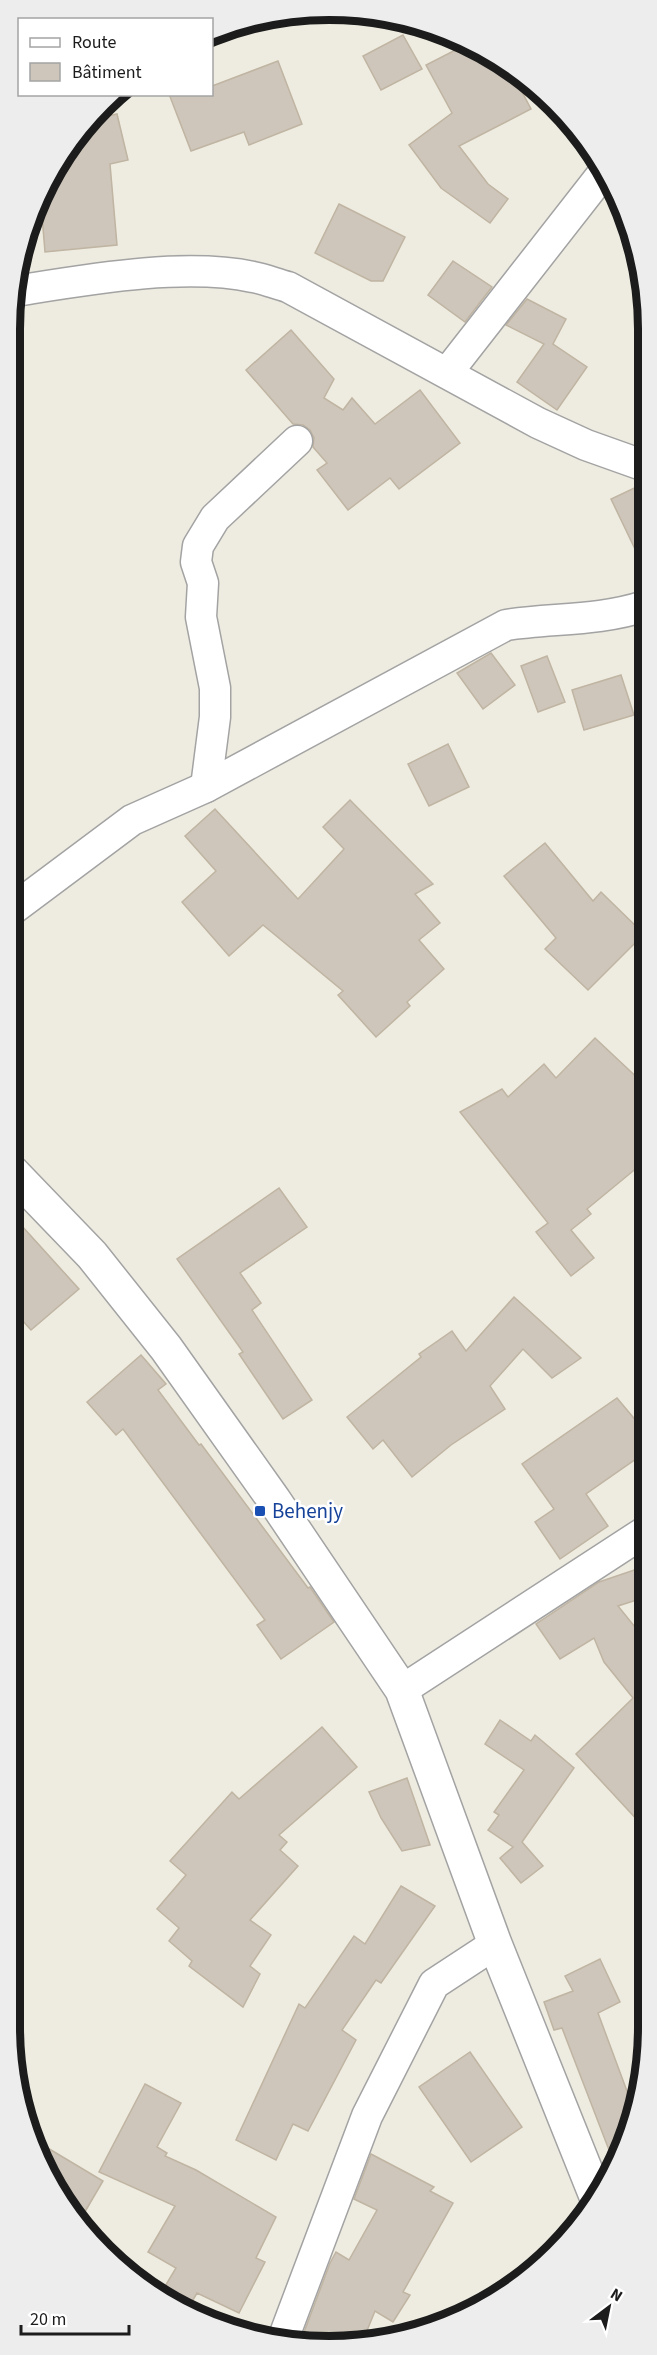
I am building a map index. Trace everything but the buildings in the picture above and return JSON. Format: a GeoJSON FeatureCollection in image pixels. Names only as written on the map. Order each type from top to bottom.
{"type":"FeatureCollection","features":[{"type":"Feature","properties":{"kind":"street"},"geometry":{"type":"LineString","coordinates":[[447,373],[599,179]]}},
{"type":"Feature","properties":{"kind":"street"},"geometry":{"type":"LineString","coordinates":[[22,290],[80,280],[147,274],[207,273],[252,276],[288,287],[538,423],[586,445],[638,464]]}},
{"type":"Feature","properties":{"kind":"street"},"geometry":{"type":"LineString","coordinates":[[206,787],[215,717],[215,688],[201,617],[203,583],[196,562],[198,546],[215,518],[297,441]]}},
{"type":"Feature","properties":{"kind":"street"},"geometry":{"type":"LineString","coordinates":[[20,904],[132,820],[206,787],[506,625],[542,620],[583,620],[623,614],[638,609]]}},
{"type":"Feature","properties":{"kind":"street"},"geometry":{"type":"LineString","coordinates":[[20,1180],[92,1255],[166,1348],[274,1500],[402,1690],[495,1944],[592,2187]]}},
{"type":"Feature","properties":{"kind":"street"},"geometry":{"type":"LineString","coordinates":[[402,1690],[638,1536]]}},
{"type":"Feature","properties":{"kind":"street"},"geometry":{"type":"LineString","coordinates":[[286,2333],[367,2116],[434,1984],[495,1944]]}},
{"type":"Feature","properties":{"kind":"place","name":"Behenjy"},"geometry":{"type":"Point","coordinates":[260,1511]}}]}
